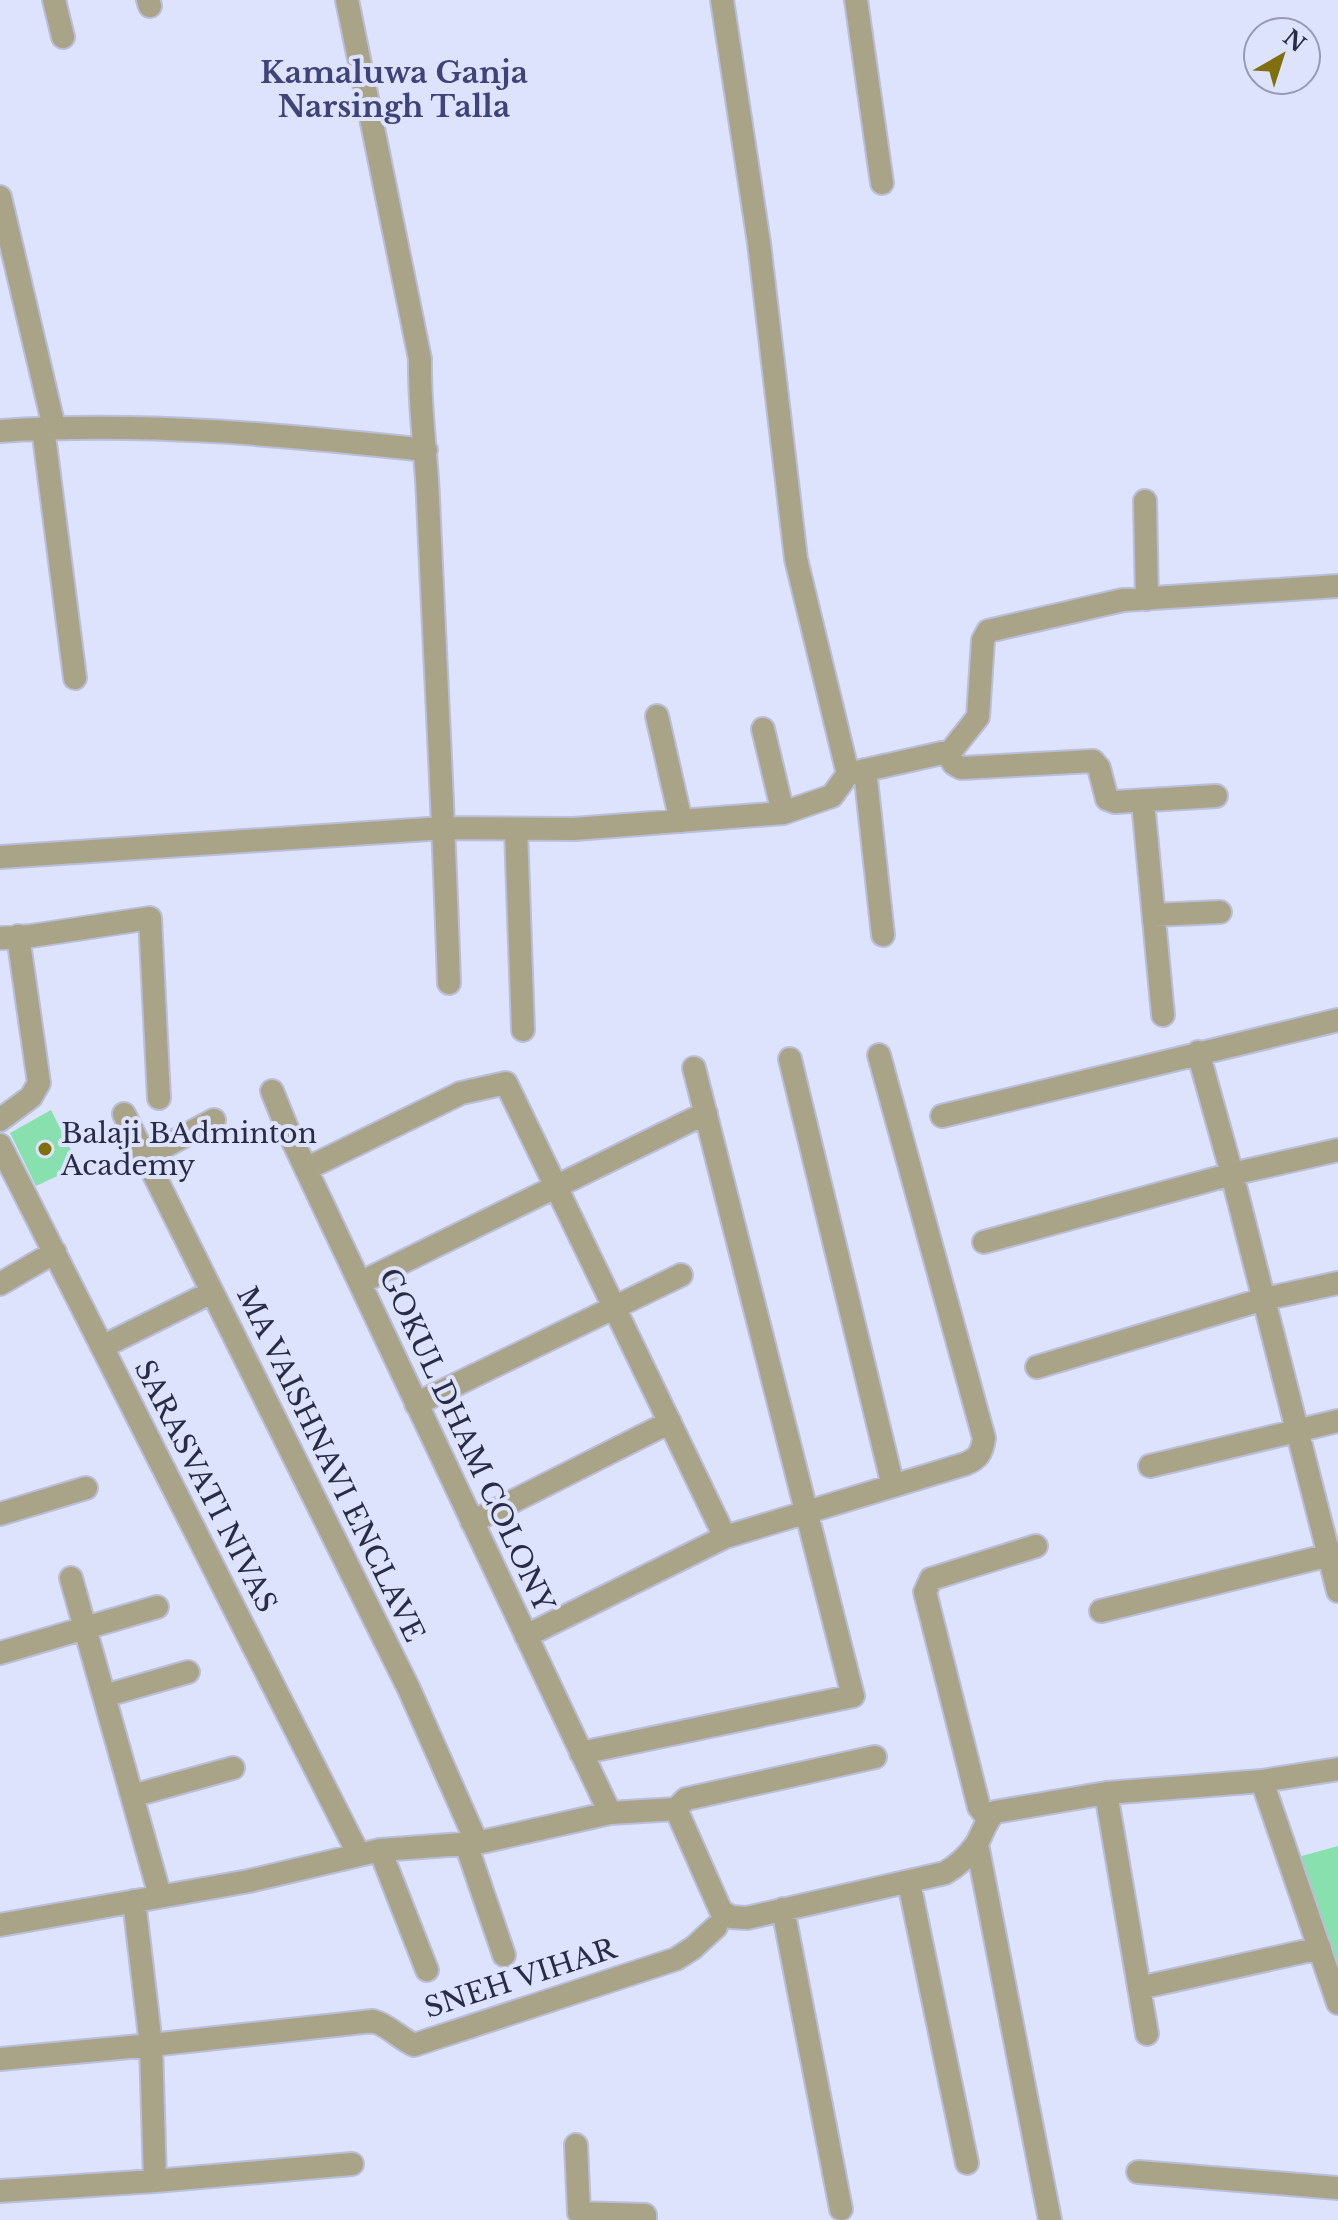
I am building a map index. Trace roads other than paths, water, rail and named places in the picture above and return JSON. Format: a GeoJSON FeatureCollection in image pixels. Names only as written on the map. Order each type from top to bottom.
{"type":"FeatureCollection","features":[{"type":"Feature","properties":{"kind":"street"},"geometry":{"type":"LineString","coordinates":[[54,0],[63,37]]}},
{"type":"Feature","properties":{"kind":"street"},"geometry":{"type":"LineString","coordinates":[[347,0],[420,359],[419,393],[426,450],[449,983]]}},
{"type":"Feature","properties":{"kind":"street"},"geometry":{"type":"LineString","coordinates":[[722,0],[759,243],[796,559],[856,772],[883,935]]}},
{"type":"Feature","properties":{"kind":"street"},"geometry":{"type":"LineString","coordinates":[[856,0],[882,183]]}},
{"type":"Feature","properties":{"kind":"street"},"geometry":{"type":"LineString","coordinates":[[0,197],[49,427],[75,678]]}},
{"type":"Feature","properties":{"kind":"street"},"geometry":{"type":"LineString","coordinates":[[0,431],[111,426],[234,432],[426,450]]}},
{"type":"Feature","properties":{"kind":"street"},"geometry":{"type":"LineString","coordinates":[[1145,501],[1147,599]]}},
{"type":"Feature","properties":{"kind":"street"},"geometry":{"type":"LineString","coordinates":[[0,857],[444,828],[574,829],[783,813],[832,796],[856,772],[947,753],[978,717],[983,640],[988,631],[1123,600],[1338,586]]}},
{"type":"Feature","properties":{"kind":"street"},"geometry":{"type":"LineString","coordinates":[[657,716],[681,821]]}},
{"type":"Feature","properties":{"kind":"street"},"geometry":{"type":"LineString","coordinates":[[763,729],[783,813]]}},
{"type":"Feature","properties":{"kind":"street"},"geometry":{"type":"LineString","coordinates":[[947,753],[961,768],[1093,761],[1099,768],[1110,801],[1143,802],[1216,796]]}},
{"type":"Feature","properties":{"kind":"street"},"geometry":{"type":"LineString","coordinates":[[1143,802],[1163,1015]]}},
{"type":"Feature","properties":{"kind":"street"},"geometry":{"type":"LineString","coordinates":[[516,830],[523,1030]]}},
{"type":"Feature","properties":{"kind":"street"},"geometry":{"type":"LineString","coordinates":[[1154,915],[1220,912]]}},
{"type":"Feature","properties":{"kind":"street"},"geometry":{"type":"LineString","coordinates":[[0,1120],[31,1097],[39,1083],[9,937],[150,918],[159,1098]]}},
{"type":"Feature","properties":{"kind":"street"},"geometry":{"type":"LineString","coordinates":[[942,1116],[1338,1020]]}},
{"type":"Feature","properties":{"kind":"street"},"geometry":{"type":"LineString","coordinates":[[1198,1052],[1297,1430],[1333,1554],[1338,1591]]}},
{"type":"Feature","properties":{"kind":"street"},"geometry":{"type":"LineString","coordinates":[[526,1636],[725,1537],[976,1460],[983,1449],[984,1438],[879,1055]]}},
{"type":"Feature","properties":{"kind":"street"},"geometry":{"type":"LineString","coordinates":[[790,1059],[893,1486]]}},
{"type":"Feature","properties":{"kind":"street"},"geometry":{"type":"LineString","coordinates":[[581,1753],[853,1696],[694,1068]]}},
{"type":"Feature","properties":{"kind":"street"},"geometry":{"type":"LineString","coordinates":[[306,1169],[461,1093],[506,1083],[725,1537]]}},
{"type":"Feature","properties":{"kind":"street","name":"GOKUL DHAM COLONY"},"geometry":{"type":"LineString","coordinates":[[272,1091],[610,1813]]}},
{"type":"Feature","properties":{"kind":"street"},"geometry":{"type":"LineString","coordinates":[[360,1283],[706,1113]]}},
{"type":"Feature","properties":{"kind":"street","name":"MA VAISHNAVI ENCLAVE"},"geometry":{"type":"LineString","coordinates":[[124,1114],[409,1689],[472,1843],[504,1955]]}},
{"type":"Feature","properties":{"kind":"street"},"geometry":{"type":"LineString","coordinates":[[145,1157],[214,1120]]}},
{"type":"Feature","properties":{"kind":"street"},"geometry":{"type":"LineString","coordinates":[[984,1242],[1232,1174],[1338,1150]]}},
{"type":"Feature","properties":{"kind":"street","name":"SARASVATI NIVAS"},"geometry":{"type":"LineString","coordinates":[[1,1152],[369,1853],[427,1970]]}},
{"type":"Feature","properties":{"kind":"street"},"geometry":{"type":"LineString","coordinates":[[0,1284],[55,1252]]}},
{"type":"Feature","properties":{"kind":"street"},"geometry":{"type":"LineString","coordinates":[[416,1404],[681,1275]]}},
{"type":"Feature","properties":{"kind":"street"},"geometry":{"type":"LineString","coordinates":[[1037,1367],[1264,1299],[1338,1283]]}},
{"type":"Feature","properties":{"kind":"street"},"geometry":{"type":"LineString","coordinates":[[102,1347],[212,1292]]}},
{"type":"Feature","properties":{"kind":"street"},"geometry":{"type":"LineString","coordinates":[[1150,1466],[1338,1421]]}},
{"type":"Feature","properties":{"kind":"street"},"geometry":{"type":"LineString","coordinates":[[472,1522],[670,1422]]}},
{"type":"Feature","properties":{"kind":"street"},"geometry":{"type":"LineString","coordinates":[[0,1514],[86,1488]]}},
{"type":"Feature","properties":{"kind":"street"},"geometry":{"type":"LineString","coordinates":[[988,1818],[979,1807],[925,1592],[931,1579],[1036,1546]]}},
{"type":"Feature","properties":{"kind":"street"},"geometry":{"type":"LineString","coordinates":[[1101,1611],[1333,1554]]}},
{"type":"Feature","properties":{"kind":"street"},"geometry":{"type":"LineString","coordinates":[[71,1578],[160,1896]]}},
{"type":"Feature","properties":{"kind":"street"},"geometry":{"type":"LineString","coordinates":[[0,1653],[157,1607]]}},
{"type":"Feature","properties":{"kind":"street"},"geometry":{"type":"LineString","coordinates":[[104,1696],[188,1672]]}},
{"type":"Feature","properties":{"kind":"street"},"geometry":{"type":"LineString","coordinates":[[0,1925],[249,1881],[369,1853],[472,1843],[610,1813],[676,1809],[686,1799],[875,1757]]}},
{"type":"Feature","properties":{"kind":"street"},"geometry":{"type":"LineString","coordinates":[[132,1796],[233,1768]]}},
{"type":"Feature","properties":{"kind":"street"},"geometry":{"type":"LineString","coordinates":[[676,1809],[721,1911],[731,1917],[747,1918],[945,1873],[959,1864],[977,1844],[988,1818],[995,1812],[1106,1793],[1262,1781],[1338,1769]]}},
{"type":"Feature","properties":{"kind":"street"},"geometry":{"type":"LineString","coordinates":[[1262,1781],[1338,2003]]}},
{"type":"Feature","properties":{"kind":"street"},"geometry":{"type":"LineString","coordinates":[[1106,1793],[1147,2034]]}},
{"type":"Feature","properties":{"kind":"street"},"geometry":{"type":"LineString","coordinates":[[977,1844],[1050,2220]]}},
{"type":"Feature","properties":{"kind":"street"},"geometry":{"type":"LineString","coordinates":[[909,1883],[967,2163]]}},
{"type":"Feature","properties":{"kind":"street"},"geometry":{"type":"LineString","coordinates":[[134,1901],[151,2045],[155,2181]]}},
{"type":"Feature","properties":{"kind":"street"},"geometry":{"type":"LineString","coordinates":[[783,1909],[841,2209]]}},
{"type":"Feature","properties":{"kind":"street","name":"SNEH VIHAR"},"geometry":{"type":"LineString","coordinates":[[0,2059],[373,2021],[384,2024],[397,2037],[414,2045],[676,1959],[716,1927]]}},
{"type":"Feature","properties":{"kind":"street"},"geometry":{"type":"LineString","coordinates":[[1139,1988],[1320,1948]]}},
{"type":"Feature","properties":{"kind":"street"},"geometry":{"type":"LineString","coordinates":[[576,2145],[579,2213],[645,2215],[645,2220]]}},
{"type":"Feature","properties":{"kind":"street"},"geometry":{"type":"LineString","coordinates":[[0,2191],[352,2164]]}},
{"type":"Feature","properties":{"kind":"street"},"geometry":{"type":"LineString","coordinates":[[1138,2172],[1338,2188]]}},
{"type":"Feature","properties":{"kind":"place","name":"Balaji BAdminton Academy"},"geometry":{"type":"Point","coordinates":[45,1149]}},
{"type":"Feature","properties":{"kind":"district","name":"Kamaluwa Ganja Narsingh Talla"},"geometry":{"type":"Point","coordinates":[394,90]}}]}
